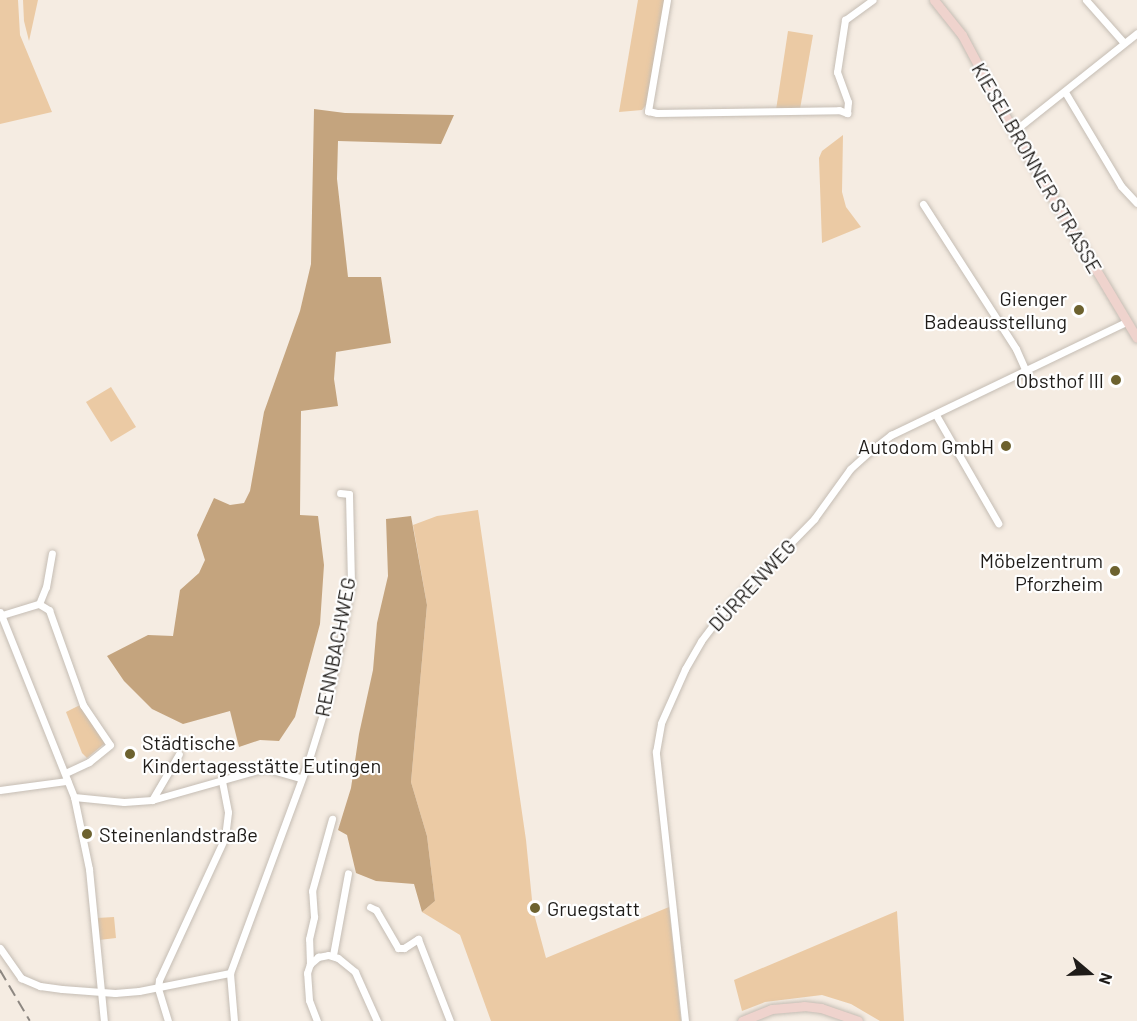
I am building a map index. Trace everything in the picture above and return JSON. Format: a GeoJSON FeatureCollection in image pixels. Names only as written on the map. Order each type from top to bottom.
{"type":"FeatureCollection","features":[{"type":"Feature","properties":{"kind":"street"},"geometry":{"type":"LineString","coordinates":[[667,0],[648,111],[657,114],[839,110],[847,112],[848,102],[837,72],[845,20],[873,0]]}},
{"type":"Feature","properties":{"kind":"street","name":"KIESELBRONNER STRASSE"},"geometry":{"type":"LineString","coordinates":[[934,0],[962,35],[1014,131],[1137,338]]}},
{"type":"Feature","properties":{"kind":"street"},"geometry":{"type":"LineString","coordinates":[[1086,0],[1124,44]]}},
{"type":"Feature","properties":{"kind":"street"},"geometry":{"type":"LineString","coordinates":[[1014,131],[1137,33]]}},
{"type":"Feature","properties":{"kind":"street"},"geometry":{"type":"LineString","coordinates":[[1065,92],[1121,186],[1137,203]]}},
{"type":"Feature","properties":{"kind":"street"},"geometry":{"type":"LineString","coordinates":[[923,204],[1016,349],[1026,371]]}},
{"type":"Feature","properties":{"kind":"street","name":"DÜRRENWEG"},"geometry":{"type":"LineString","coordinates":[[685,1021],[657,752],[661,723],[685,669],[722,613],[814,519],[850,469],[891,435],[1126,321]]}},
{"type":"Feature","properties":{"kind":"street"},"geometry":{"type":"LineString","coordinates":[[936,415],[998,523]]}},
{"type":"Feature","properties":{"kind":"street","name":"RENNBACHWEG"},"geometry":{"type":"LineString","coordinates":[[230,973],[328,698],[351,583],[349,494],[340,493]]}},
{"type":"Feature","properties":{"kind":"street"},"geometry":{"type":"LineString","coordinates":[[39,604],[46,586],[52,554]]}},
{"type":"Feature","properties":{"kind":"street"},"geometry":{"type":"LineString","coordinates":[[0,790],[66,777],[110,745],[83,705],[50,610],[39,604],[1,613],[66,777],[74,796],[89,869],[99,991],[104,1021]]}},
{"type":"Feature","properties":{"kind":"street"},"geometry":{"type":"LineString","coordinates":[[152,800],[179,754]]}},
{"type":"Feature","properties":{"kind":"street"},"geometry":{"type":"LineString","coordinates":[[74,796],[124,802],[152,800],[265,768],[301,778]]}},
{"type":"Feature","properties":{"kind":"street"},"geometry":{"type":"LineString","coordinates":[[168,1021],[158,988],[159,980],[225,837],[228,812],[222,780]]}},
{"type":"Feature","properties":{"kind":"street"},"geometry":{"type":"LineString","coordinates":[[316,1021],[307,987],[307,973],[310,964],[309,939],[314,917],[312,891],[332,819]]}},
{"type":"Feature","properties":{"kind":"street"},"geometry":{"type":"LineString","coordinates":[[333,955],[348,873]]}},
{"type":"Feature","properties":{"kind":"street"},"geometry":{"type":"LineString","coordinates":[[370,907],[376,910],[398,948],[404,948],[418,939],[450,1021]]}},
{"type":"Feature","properties":{"kind":"street"},"geometry":{"type":"LineString","coordinates":[[0,948],[16,974],[27,982],[62,989],[116,993],[158,988],[230,973],[234,1021]]}},
{"type":"Feature","properties":{"kind":"street"},"geometry":{"type":"LineString","coordinates":[[310,964],[318,957],[333,955],[355,972],[377,1021]]}},
{"type":"Feature","properties":{"kind":"street"},"geometry":{"type":"LineString","coordinates":[[742,1021],[772,1010],[804,1006],[821,1008],[858,1021]]}},
{"type":"Feature","properties":{"kind":"shaded area"},"geometry":{"type":"Polygon","coordinates":[[[0,0],[18,0],[20,35],[52,112],[0,124],[0,0]]]}},
{"type":"Feature","properties":{"kind":"shaded area"},"geometry":{"type":"Polygon","coordinates":[[[23,0],[38,0],[29,41],[24,21],[23,0]]]}},
{"type":"Feature","properties":{"kind":"shaded area"},"geometry":{"type":"Polygon","coordinates":[[[638,0],[666,0],[649,101],[642,110],[619,112],[638,0]]]}},
{"type":"Feature","properties":{"kind":"shaded area"},"geometry":{"type":"Polygon","coordinates":[[[788,31],[813,35],[800,109],[776,110],[788,31]]]}},
{"type":"Feature","properties":{"kind":"shaded area"},"geometry":{"type":"Polygon","coordinates":[[[314,109],[345,113],[454,115],[441,144],[338,141],[337,179],[348,277],[381,277],[391,343],[336,352],[334,379],[338,406],[301,411],[300,515],[318,516],[324,565],[320,624],[295,717],[279,741],[260,740],[239,747],[230,711],[183,724],[152,709],[124,681],[107,656],[148,635],[173,636],[180,590],[199,573],[205,560],[197,535],[214,498],[230,505],[244,503],[250,491],[264,412],[300,311],[311,264],[314,109]]]}},
{"type":"Feature","properties":{"kind":"shaded area"},"geometry":{"type":"Polygon","coordinates":[[[843,135],[842,192],[846,207],[861,227],[822,243],[819,158],[822,151],[843,135]]]}},
{"type":"Feature","properties":{"kind":"shaded area"},"geometry":{"type":"Polygon","coordinates":[[[111,387],[136,427],[111,442],[86,402],[111,387]]]}},
{"type":"Feature","properties":{"kind":"shaded area"},"geometry":{"type":"Polygon","coordinates":[[[478,510],[526,840],[533,910],[546,958],[669,907],[681,1021],[491,1021],[460,935],[422,912],[435,901],[427,836],[411,782],[427,605],[413,525],[437,516],[478,510]]]}},
{"type":"Feature","properties":{"kind":"shaded area"},"geometry":{"type":"Polygon","coordinates":[[[411,516],[427,605],[411,782],[427,836],[435,901],[422,912],[414,884],[376,881],[356,873],[347,835],[338,830],[351,788],[359,734],[373,670],[377,623],[388,576],[386,519],[411,516]]]}},
{"type":"Feature","properties":{"kind":"shaded area"},"geometry":{"type":"Polygon","coordinates":[[[80,705],[105,743],[87,758],[82,753],[66,712],[80,705]]]}},
{"type":"Feature","properties":{"kind":"shaded area"},"geometry":{"type":"Polygon","coordinates":[[[897,911],[904,1021],[880,1021],[851,1004],[822,995],[765,1002],[742,1011],[734,980],[897,911]]]}},
{"type":"Feature","properties":{"kind":"shaded area"},"geometry":{"type":"Polygon","coordinates":[[[114,917],[116,938],[99,940],[97,918],[114,917]]]}},
{"type":"Feature","properties":{"kind":"railway"},"geometry":{"type":"LineString","coordinates":[[0,970],[30,1021]]}},
{"type":"Feature","properties":{"kind":"place","name":"Gienger Badeausstellung"},"geometry":{"type":"Point","coordinates":[1079,310]}},
{"type":"Feature","properties":{"kind":"place","name":"Obsthof III"},"geometry":{"type":"Point","coordinates":[1116,380]}},
{"type":"Feature","properties":{"kind":"place","name":"Autodom GmbH"},"geometry":{"type":"Point","coordinates":[1006,446]}},
{"type":"Feature","properties":{"kind":"place","name":"Möbelzentrum Pforzheim"},"geometry":{"type":"Point","coordinates":[1115,571]}},
{"type":"Feature","properties":{"kind":"place","name":"Städtische Kindertagesstätte Eutingen"},"geometry":{"type":"Point","coordinates":[130,754]}},
{"type":"Feature","properties":{"kind":"place","name":"Steinenlandstraße"},"geometry":{"type":"Point","coordinates":[87,834]}},
{"type":"Feature","properties":{"kind":"place","name":"Gruegstatt"},"geometry":{"type":"Point","coordinates":[535,908]}}]}
